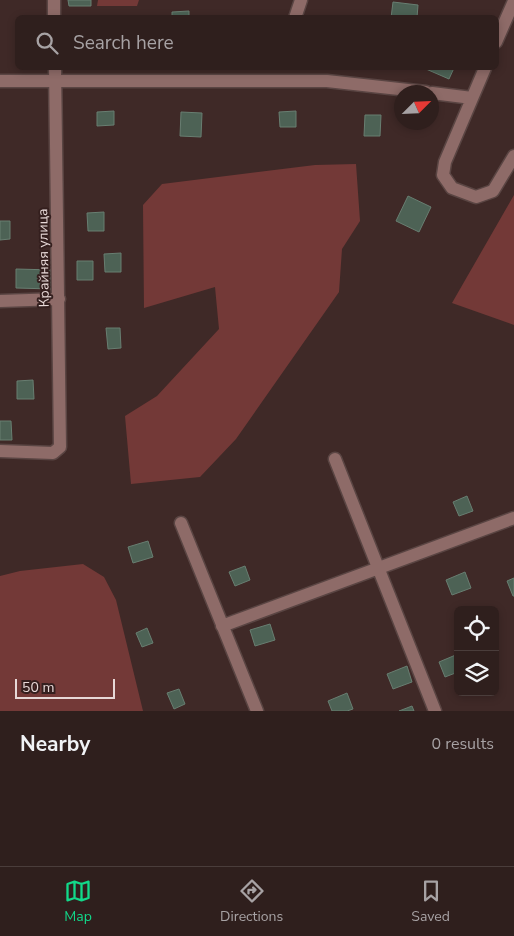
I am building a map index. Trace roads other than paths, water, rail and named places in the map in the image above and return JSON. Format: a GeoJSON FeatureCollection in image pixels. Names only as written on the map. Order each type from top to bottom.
{"type":"FeatureCollection","features":[{"type":"Feature","properties":{"kind":"street"},"geometry":{"type":"LineString","coordinates":[[54,0],[54,15]]}},
{"type":"Feature","properties":{"kind":"street"},"geometry":{"type":"LineString","coordinates":[[295,15],[301,0]]}},
{"type":"Feature","properties":{"kind":"street"},"geometry":{"type":"LineString","coordinates":[[499,35],[514,2]]}},
{"type":"Feature","properties":{"kind":"street","name":"Крайняя улица"},"geometry":{"type":"LineString","coordinates":[[0,452],[53,453],[60,447],[54,70]]}},
{"type":"Feature","properties":{"kind":"street"},"geometry":{"type":"LineString","coordinates":[[270,80],[274,70]]}},
{"type":"Feature","properties":{"kind":"street"},"geometry":{"type":"LineString","coordinates":[[484,70],[445,162],[443,175],[452,188],[476,197],[493,191],[514,156]]}},
{"type":"Feature","properties":{"kind":"street"},"geometry":{"type":"LineString","coordinates":[[0,81],[327,81],[394,88]]}},
{"type":"Feature","properties":{"kind":"street"},"geometry":{"type":"LineString","coordinates":[[439,94],[472,98]]}},
{"type":"Feature","properties":{"kind":"street"},"geometry":{"type":"LineString","coordinates":[[0,301],[59,299]]}},
{"type":"Feature","properties":{"kind":"street"},"geometry":{"type":"LineString","coordinates":[[335,459],[434,711]]}},
{"type":"Feature","properties":{"kind":"street"},"geometry":{"type":"LineString","coordinates":[[222,626],[514,518]]}},
{"type":"Feature","properties":{"kind":"street"},"geometry":{"type":"LineString","coordinates":[[181,523],[256,711]]}}]}
